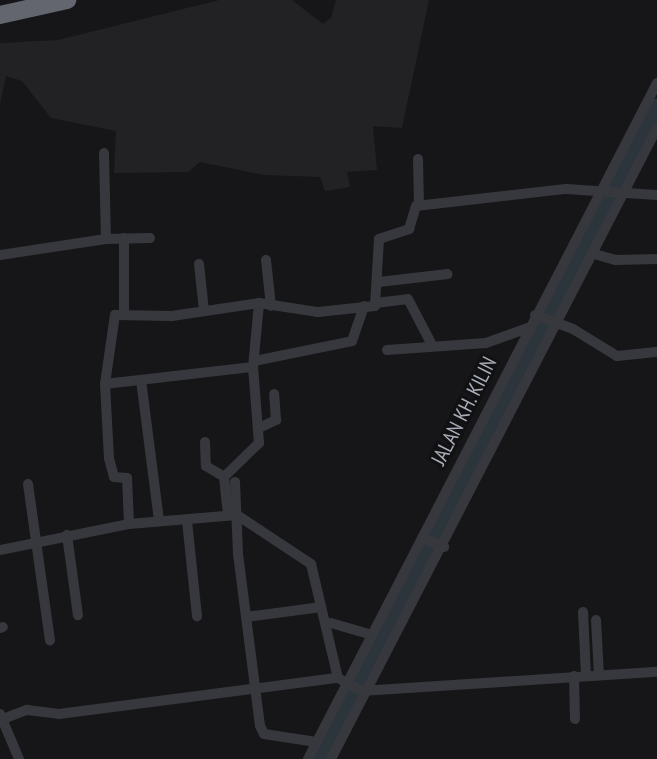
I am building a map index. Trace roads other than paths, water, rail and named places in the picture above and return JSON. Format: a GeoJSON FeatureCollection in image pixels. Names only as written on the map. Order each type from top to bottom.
{"type":"FeatureCollection","features":[{"type":"Feature","properties":{"kind":"highway"},"geometry":{"type":"LineString","coordinates":[[0,15],[67,0]]}},
{"type":"Feature","properties":{"kind":"street","name":"JALAN KH. KILIN"},"geometry":{"type":"LineString","coordinates":[[331,759],[362,691],[441,546],[603,194],[657,83]]}},
{"type":"Feature","properties":{"kind":"street","name":"JALAN KH. KILIN"},"geometry":{"type":"LineString","coordinates":[[308,759],[344,682],[424,539],[528,328],[545,320],[591,253],[657,128]]}},
{"type":"Feature","properties":{"kind":"street"},"geometry":{"type":"LineString","coordinates":[[104,153],[106,239]]}},
{"type":"Feature","properties":{"kind":"street"},"geometry":{"type":"LineString","coordinates":[[418,159],[419,205]]}},
{"type":"Feature","properties":{"kind":"street"},"geometry":{"type":"LineString","coordinates":[[376,303],[379,282],[379,239],[409,229],[412,211],[419,205],[566,189],[603,194],[657,195]]}},
{"type":"Feature","properties":{"kind":"street"},"geometry":{"type":"LineString","coordinates":[[124,238],[124,315]]}},
{"type":"Feature","properties":{"kind":"street"},"geometry":{"type":"LineString","coordinates":[[0,255],[106,239],[150,238]]}},
{"type":"Feature","properties":{"kind":"street"},"geometry":{"type":"LineString","coordinates":[[591,253],[615,260],[657,259]]}},
{"type":"Feature","properties":{"kind":"street"},"geometry":{"type":"LineString","coordinates":[[224,477],[259,443],[261,427],[253,364],[265,304],[266,260]]}},
{"type":"Feature","properties":{"kind":"street"},"geometry":{"type":"LineString","coordinates":[[199,264],[204,311]]}},
{"type":"Feature","properties":{"kind":"street"},"geometry":{"type":"LineString","coordinates":[[379,282],[448,274]]}},
{"type":"Feature","properties":{"kind":"street"},"geometry":{"type":"LineString","coordinates":[[129,524],[126,478],[114,477],[109,458],[105,384],[112,319],[124,315],[204,311],[265,304],[318,312],[408,298],[431,343]]}},
{"type":"Feature","properties":{"kind":"street"},"geometry":{"type":"LineString","coordinates":[[105,384],[195,378],[352,341],[364,306]]}},
{"type":"Feature","properties":{"kind":"street"},"geometry":{"type":"LineString","coordinates":[[545,320],[573,329],[617,356],[656,352]]}},
{"type":"Feature","properties":{"kind":"street"},"geometry":{"type":"LineString","coordinates":[[387,350],[431,343],[486,343],[528,328]]}},
{"type":"Feature","properties":{"kind":"street"},"geometry":{"type":"LineString","coordinates":[[141,380],[159,521]]}},
{"type":"Feature","properties":{"kind":"street"},"geometry":{"type":"LineString","coordinates":[[261,427],[276,420],[274,394]]}},
{"type":"Feature","properties":{"kind":"street"},"geometry":{"type":"LineString","coordinates":[[205,442],[206,466],[224,477],[232,515],[255,690],[264,734],[316,742]]}},
{"type":"Feature","properties":{"kind":"street"},"geometry":{"type":"LineString","coordinates":[[232,515],[236,482]]}},
{"type":"Feature","properties":{"kind":"street"},"geometry":{"type":"LineString","coordinates":[[28,484],[34,542],[50,640]]}},
{"type":"Feature","properties":{"kind":"street"},"geometry":{"type":"LineString","coordinates":[[0,550],[129,524],[187,521],[232,515],[302,554],[311,564],[321,607],[344,682]]}},
{"type":"Feature","properties":{"kind":"street"},"geometry":{"type":"LineString","coordinates":[[187,521],[197,616]]}},
{"type":"Feature","properties":{"kind":"street"},"geometry":{"type":"LineString","coordinates":[[67,535],[78,615]]}},
{"type":"Feature","properties":{"kind":"street"},"geometry":{"type":"LineString","coordinates":[[424,539],[441,546]]}},
{"type":"Feature","properties":{"kind":"street"},"geometry":{"type":"LineString","coordinates":[[246,617],[321,607]]}},
{"type":"Feature","properties":{"kind":"street"},"geometry":{"type":"LineString","coordinates":[[575,719],[583,612]]}},
{"type":"Feature","properties":{"kind":"street"},"geometry":{"type":"LineString","coordinates":[[596,620],[599,675]]}},
{"type":"Feature","properties":{"kind":"street"},"geometry":{"type":"LineString","coordinates":[[331,623],[372,635]]}},
{"type":"Feature","properties":{"kind":"street"},"geometry":{"type":"LineString","coordinates":[[19,759],[1,716],[39,708],[59,714],[255,690],[344,682],[362,691],[657,672]]}},
{"type":"Feature","properties":{"kind":"waterway"},"geometry":{"type":"LineString","coordinates":[[321,759],[657,106]]}}]}
